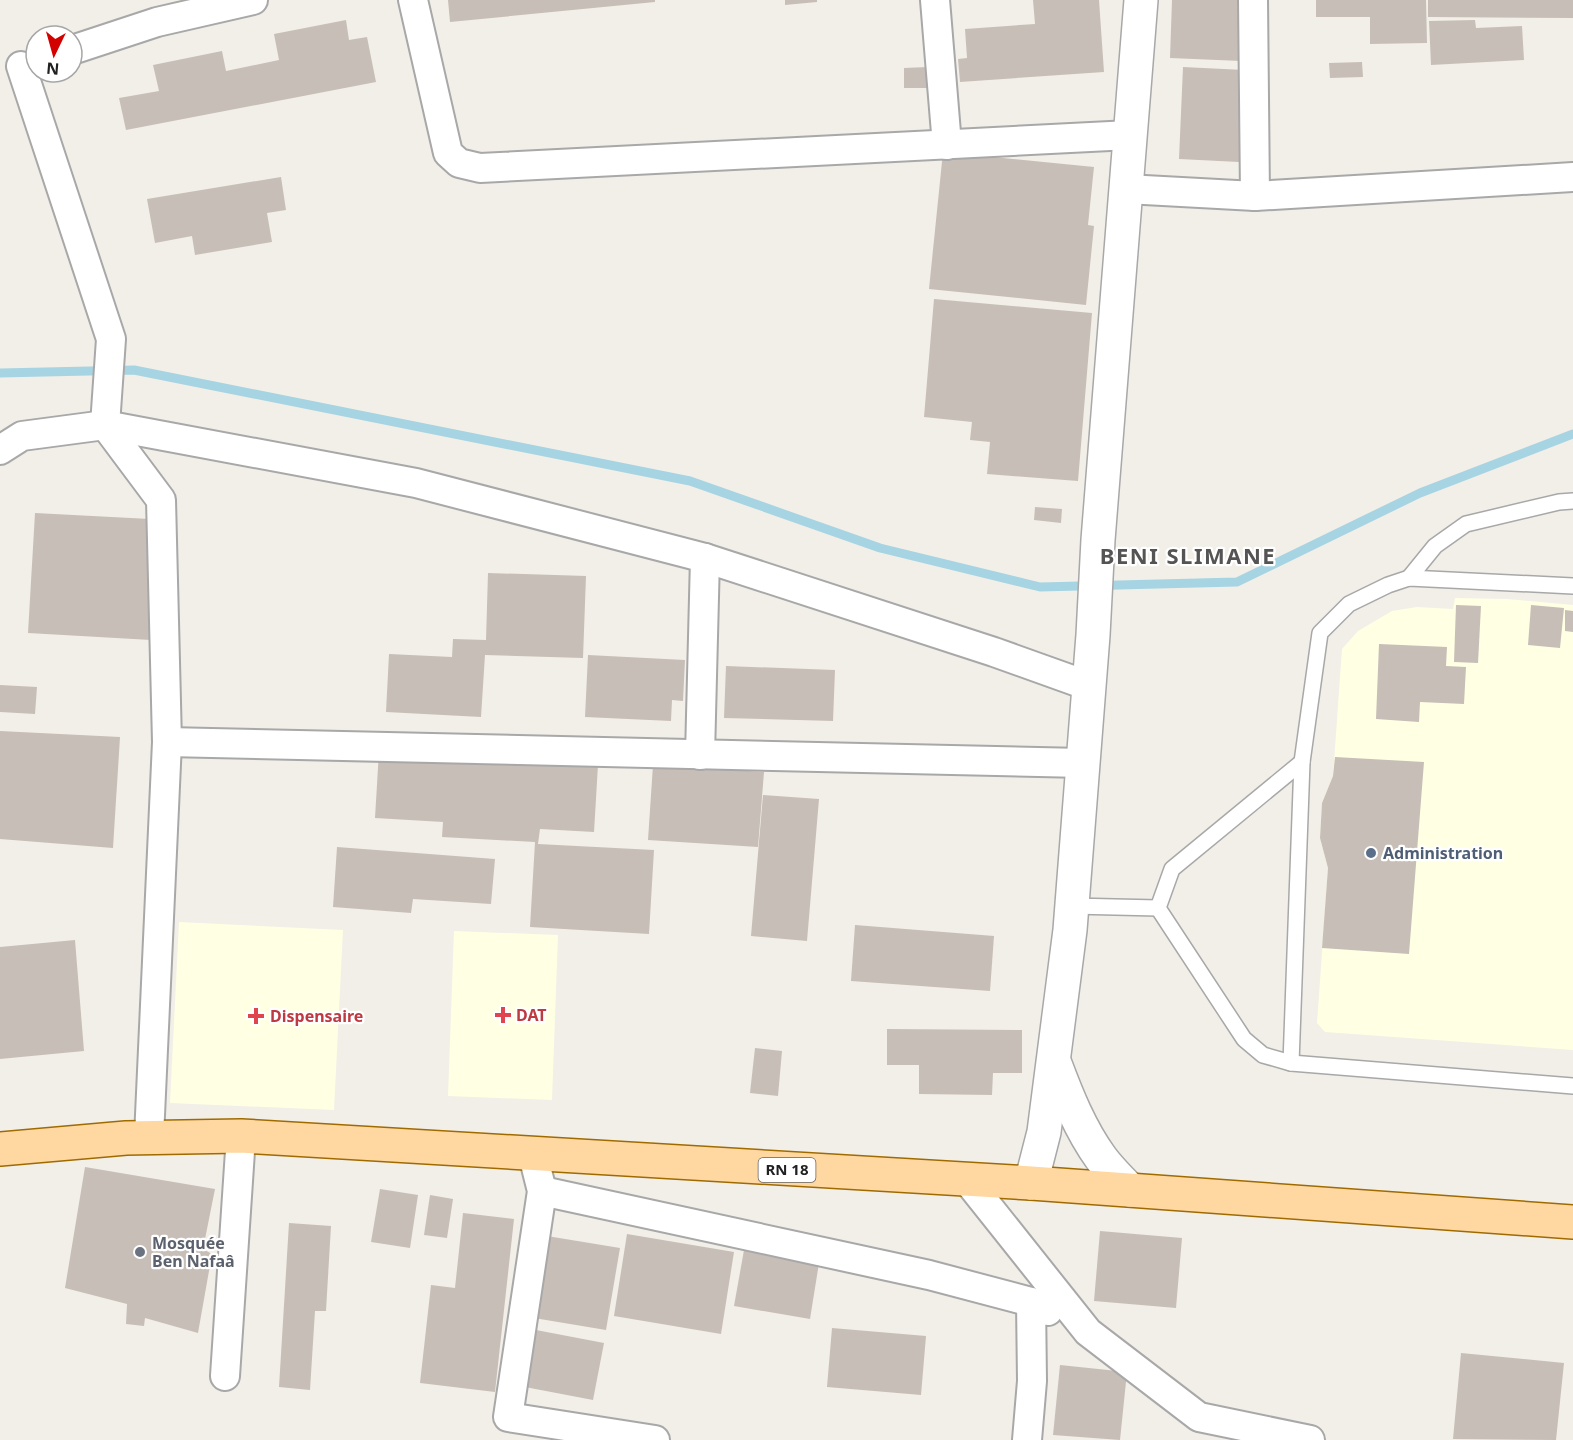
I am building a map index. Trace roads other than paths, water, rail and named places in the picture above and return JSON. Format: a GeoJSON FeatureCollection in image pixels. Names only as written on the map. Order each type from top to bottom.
{"type":"FeatureCollection","features":[{"type":"Feature","properties":{"kind":"main road","name":"RN 18"},"geometry":{"type":"LineString","coordinates":[[0,1149],[149,1137],[241,1136],[1031,1183],[1573,1222]]}},
{"type":"Feature","properties":{"kind":"street"},"geometry":{"type":"LineString","coordinates":[[84,44],[155,11],[253,0]]}},
{"type":"Feature","properties":{"kind":"street"},"geometry":{"type":"LineString","coordinates":[[413,0],[448,153],[459,163],[480,168],[1130,135]]}},
{"type":"Feature","properties":{"kind":"street"},"geometry":{"type":"LineString","coordinates":[[935,0],[947,145]]}},
{"type":"Feature","properties":{"kind":"street"},"geometry":{"type":"LineString","coordinates":[[1031,1183],[1044,1132],[1072,906],[1098,540],[1141,0]]}},
{"type":"Feature","properties":{"kind":"street"},"geometry":{"type":"LineString","coordinates":[[1253,0],[1255,196]]}},
{"type":"Feature","properties":{"kind":"street"},"geometry":{"type":"LineString","coordinates":[[19,67],[111,339],[106,415],[161,500],[167,742],[149,1137]]}},
{"type":"Feature","properties":{"kind":"street"},"geometry":{"type":"LineString","coordinates":[[1126,189],[1255,196],[1573,177]]}},
{"type":"Feature","properties":{"kind":"street"},"geometry":{"type":"LineString","coordinates":[[0,450],[22,436],[106,415],[416,483],[705,558],[994,652],[1089,686]]}},
{"type":"Feature","properties":{"kind":"street"},"geometry":{"type":"LineString","coordinates":[[700,754],[705,558]]}},
{"type":"Feature","properties":{"kind":"street"},"geometry":{"type":"LineString","coordinates":[[167,742],[1083,763]]}},
{"type":"Feature","properties":{"kind":"street"},"geometry":{"type":"LineString","coordinates":[[1054,1062],[1074,1113],[1087,1136],[1102,1159],[1130,1190]]}},
{"type":"Feature","properties":{"kind":"street"},"geometry":{"type":"LineString","coordinates":[[225,1376],[241,1136]]}},
{"type":"Feature","properties":{"kind":"street"},"geometry":{"type":"LineString","coordinates":[[533,1155],[542,1191],[508,1417],[655,1440]]}},
{"type":"Feature","properties":{"kind":"street"},"geometry":{"type":"LineString","coordinates":[[967,1180],[1088,1332]]}},
{"type":"Feature","properties":{"kind":"street"},"geometry":{"type":"LineString","coordinates":[[542,1191],[929,1275],[1032,1302],[1088,1332],[1199,1417],[1310,1440]]}},
{"type":"Feature","properties":{"kind":"street"},"geometry":{"type":"LineString","coordinates":[[1027,1440],[1032,1381],[1032,1302]]}},
{"type":"Feature","properties":{"kind":"lane"},"geometry":{"type":"LineString","coordinates":[[1409,578],[1435,546],[1466,524],[1559,502],[1573,501]]}},
{"type":"Feature","properties":{"kind":"lane"},"geometry":{"type":"LineString","coordinates":[[1291,1063],[1302,762],[1320,633],[1349,604],[1388,585],[1409,578],[1573,586]]}},
{"type":"Feature","properties":{"kind":"lane"},"geometry":{"type":"LineString","coordinates":[[1158,908],[1172,869],[1302,762]]}},
{"type":"Feature","properties":{"kind":"lane"},"geometry":{"type":"LineString","coordinates":[[1072,906],[1158,908]]}},
{"type":"Feature","properties":{"kind":"lane"},"geometry":{"type":"LineString","coordinates":[[1158,908],[1244,1039],[1263,1055],[1291,1063],[1573,1086]]}},
{"type":"Feature","properties":{"kind":"waterway"},"geometry":{"type":"LineString","coordinates":[[0,373],[134,370],[690,481],[880,548],[1040,587],[1237,582],[1420,493],[1573,434]]}},
{"type":"Feature","properties":{"kind":"place","name":"Administration"},"geometry":{"type":"Point","coordinates":[1371,853]}},
{"type":"Feature","properties":{"kind":"place","name":"DAT"},"geometry":{"type":"Point","coordinates":[503,1015]}},
{"type":"Feature","properties":{"kind":"place","name":"Dispensaire"},"geometry":{"type":"Point","coordinates":[256,1016]}},
{"type":"Feature","properties":{"kind":"place","name":"Mosquée Ben Nafaâ"},"geometry":{"type":"Point","coordinates":[140,1252]}},
{"type":"Feature","properties":{"kind":"district","name":"BENI SLIMANE"},"geometry":{"type":"Point","coordinates":[1188,556]}}]}
